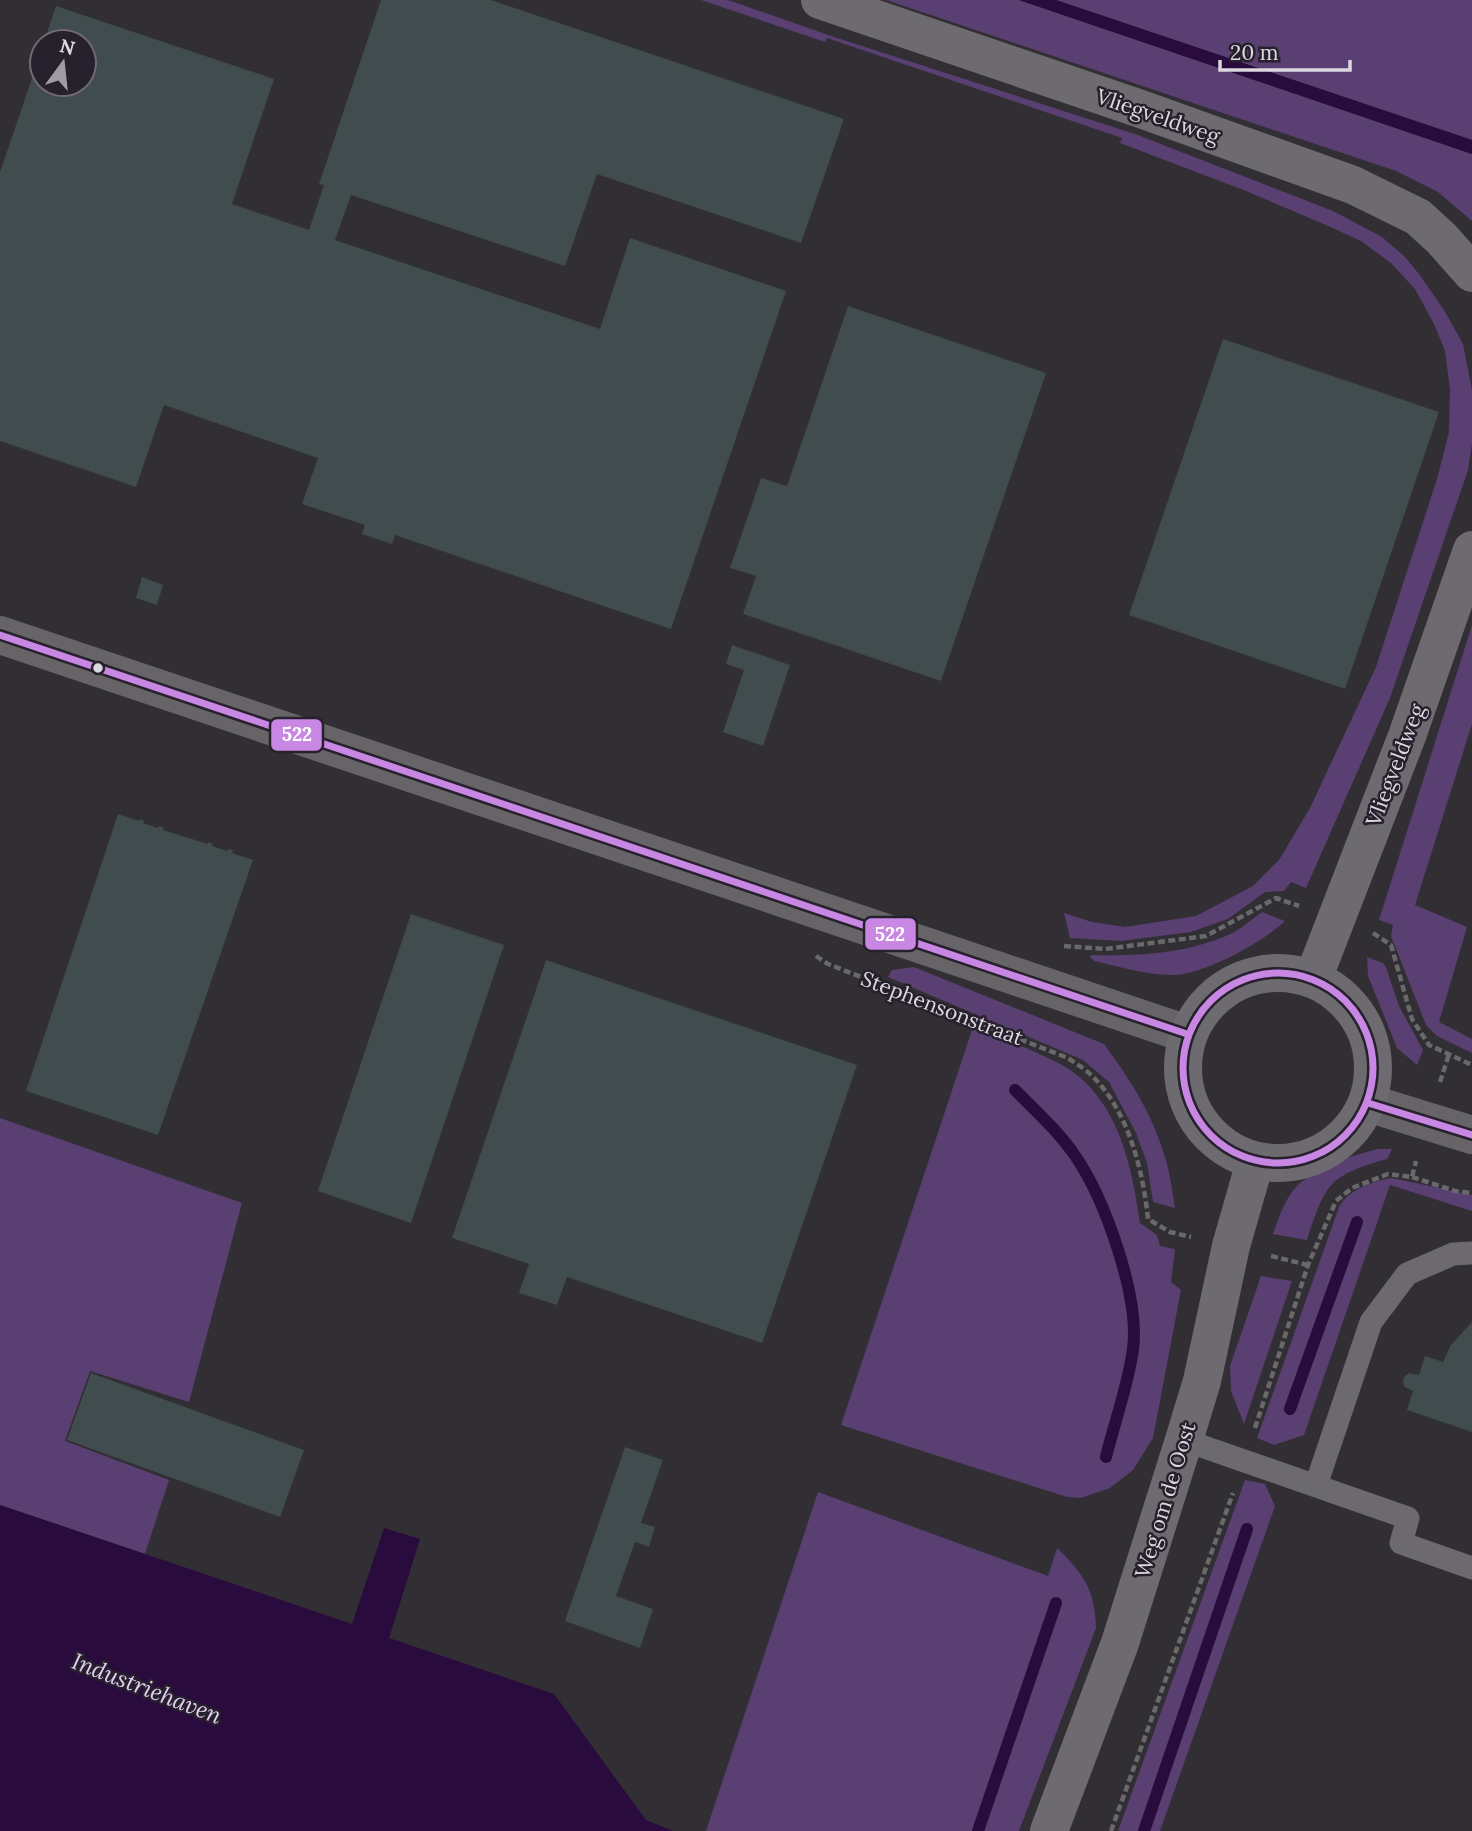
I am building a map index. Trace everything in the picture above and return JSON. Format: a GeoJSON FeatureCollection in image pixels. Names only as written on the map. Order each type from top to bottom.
{"type":"FeatureCollection","features":[{"type":"Feature","properties":{"kind":"main road","name":"Vliegveldweg"},"geometry":{"type":"LineString","coordinates":[[820,0],[1138,108],[1353,185],[1418,217],[1442,239],[1472,274]]}},
{"type":"Feature","properties":{"kind":"main road","name":"Vliegveldweg"},"geometry":{"type":"LineString","coordinates":[[1313,979],[1407,736],[1472,550]]}},
{"type":"Feature","properties":{"kind":"main road"},"geometry":{"type":"LineString","coordinates":[[1276,972],[1313,979],[1345,999],[1366,1029],[1375,1066],[1368,1103],[1350,1133],[1323,1154],[1289,1165],[1255,1162],[1208,1136],[1183,1088],[1187,1034],[1207,1002],[1239,980],[1276,972]]}},
{"type":"Feature","properties":{"kind":"main road","name":"Weg om de Oost"},"geometry":{"type":"LineString","coordinates":[[1049,1831],[1120,1643],[1184,1440],[1202,1381],[1231,1246],[1255,1162]]}},
{"type":"Feature","properties":{"kind":"street"},"geometry":{"type":"LineString","coordinates":[[0,635],[1187,1034]]}},
{"type":"Feature","properties":{"kind":"street"},"geometry":{"type":"LineString","coordinates":[[1368,1103],[1472,1135]]}},
{"type":"Feature","properties":{"kind":"lane"},"geometry":{"type":"LineString","coordinates":[[1316,1485],[1371,1322],[1407,1274],[1453,1254],[1472,1253]]}},
{"type":"Feature","properties":{"kind":"lane"},"geometry":{"type":"LineString","coordinates":[[1184,1440],[1408,1518],[1401,1543],[1472,1568]]}},
{"type":"Feature","properties":{"kind":"path"},"geometry":{"type":"LineString","coordinates":[[1056,945],[1105,949],[1206,936],[1276,898],[1374,933],[1391,945],[1412,1019],[1429,1045],[1472,1065]]}},
{"type":"Feature","properties":{"kind":"path","name":"Stephensonstraat"},"geometry":{"type":"LineString","coordinates":[[808,950],[828,964],[1068,1058],[1091,1074],[1111,1100],[1128,1133],[1143,1178],[1148,1219],[1170,1232],[1308,1265]]}},
{"type":"Feature","properties":{"kind":"path"},"geometry":{"type":"LineString","coordinates":[[1412,1177],[1449,1054]]}},
{"type":"Feature","properties":{"kind":"path"},"geometry":{"type":"LineString","coordinates":[[1111,1831],[1245,1461],[1308,1265],[1336,1201],[1352,1188],[1388,1174],[1412,1177],[1455,1191],[1472,1193]]}},
{"type":"Feature","properties":{"kind":"shaded area"},"geometry":{"type":"Polygon","coordinates":[[[701,0],[728,0],[1135,134],[1333,211],[1382,237],[1405,257],[1444,310],[1463,344],[1472,390],[1472,444],[1468,470],[1390,698],[1306,888],[1291,882],[1284,891],[1265,892],[1228,919],[1191,932],[1121,941],[1070,938],[1064,913],[1092,922],[1125,927],[1196,916],[1253,886],[1279,860],[1310,808],[1376,667],[1437,479],[1449,432],[1450,390],[1445,351],[1415,289],[1391,263],[1361,241],[1246,191],[1120,143],[1122,138],[827,38],[825,42],[701,0]]]}},
{"type":"Feature","properties":{"kind":"shaded area"},"geometry":{"type":"Polygon","coordinates":[[[886,0],[1019,0],[1472,154],[1472,221],[1438,192],[1396,171],[886,0]]]}},
{"type":"Feature","properties":{"kind":"shaded area"},"geometry":{"type":"Polygon","coordinates":[[[1056,0],[1472,0],[1472,140],[1056,0]]]}},
{"type":"Feature","properties":{"kind":"shaded area"},"geometry":{"type":"Polygon","coordinates":[[[1472,625],[1472,724],[1415,905],[1467,927],[1439,1022],[1472,1039],[1472,1053],[1437,1036],[1426,1025],[1391,936],[1393,925],[1379,920],[1472,625]]]}},
{"type":"Feature","properties":{"kind":"shaded area"},"geometry":{"type":"Polygon","coordinates":[[[1262,912],[1285,921],[1233,956],[1187,973],[1164,975],[1144,972],[1094,961],[1090,957],[1160,953],[1193,947],[1231,934],[1262,912]]]}},
{"type":"Feature","properties":{"kind":"shaded area"},"geometry":{"type":"Polygon","coordinates":[[[1367,957],[1383,963],[1386,967],[1399,1006],[1423,1050],[1417,1065],[1397,1048],[1368,976],[1367,957]]]}},
{"type":"Feature","properties":{"kind":"shaded area"},"geometry":{"type":"Polygon","coordinates":[[[914,967],[1104,1044],[1131,1083],[1153,1124],[1168,1167],[1175,1208],[1153,1202],[1147,1163],[1136,1133],[1109,1082],[1083,1060],[888,977],[892,970],[914,967]]]}},
{"type":"Feature","properties":{"kind":"shaded area"},"geometry":{"type":"Polygon","coordinates":[[[973,1027],[1062,1065],[1081,1078],[1096,1094],[1119,1134],[1132,1178],[1140,1223],[1157,1235],[1160,1246],[1175,1249],[1171,1282],[1181,1290],[1153,1438],[1133,1470],[1110,1488],[1081,1498],[1067,1497],[841,1425],[973,1027]]]}},
{"type":"Feature","properties":{"kind":"shaded area"},"geometry":{"type":"Polygon","coordinates":[[[0,1118],[242,1203],[189,1402],[90,1371],[65,1441],[169,1480],[145,1554],[0,1505],[0,1118]]]}},
{"type":"Feature","properties":{"kind":"shaded area"},"geometry":{"type":"Polygon","coordinates":[[[1378,1149],[1392,1149],[1387,1159],[1352,1171],[1332,1184],[1319,1206],[1307,1240],[1273,1234],[1293,1190],[1306,1178],[1346,1158],[1378,1149]]]}},
{"type":"Feature","properties":{"kind":"shaded area"},"geometry":{"type":"Polygon","coordinates":[[[1392,1178],[1472,1195],[1472,1211],[1390,1185],[1304,1435],[1274,1445],[1257,1438],[1339,1207],[1349,1195],[1362,1187],[1392,1178]]]}},
{"type":"Feature","properties":{"kind":"shaded area"},"geometry":{"type":"Polygon","coordinates":[[[1261,1276],[1292,1281],[1244,1424],[1231,1391],[1230,1366],[1261,1276]]]}},
{"type":"Feature","properties":{"kind":"shaded area"},"geometry":{"type":"Polygon","coordinates":[[[1245,1480],[1265,1484],[1275,1506],[1160,1831],[1118,1831],[1245,1480]]]}},
{"type":"Feature","properties":{"kind":"shaded area"},"geometry":{"type":"Polygon","coordinates":[[[818,1492],[1048,1576],[1057,1548],[1081,1575],[1093,1603],[1096,1628],[1019,1831],[706,1831],[818,1492]]]}},
{"type":"Feature","properties":{"kind":"water"},"geometry":{"type":"Polygon","coordinates":[[[1019,0],[1056,0],[1472,140],[1472,154],[1019,0]]]}},
{"type":"Feature","properties":{"kind":"water","name":"Industriehaven"},"geometry":{"type":"Polygon","coordinates":[[[0,1505],[352,1624],[384,1528],[420,1539],[389,1638],[554,1694],[646,1820],[673,1831],[0,1831],[0,1505]]]}},
{"type":"Feature","properties":{"kind":"building"},"geometry":{"type":"Polygon","coordinates":[[[381,0],[491,0],[844,119],[801,243],[597,174],[565,266],[351,195],[335,240],[600,329],[630,238],[786,291],[671,629],[395,535],[392,544],[362,534],[365,525],[302,504],[318,458],[164,405],[136,487],[0,441],[0,172],[28,90],[28,98],[98,98],[98,28],[49,28],[56,6],[274,79],[232,204],[309,230],[324,185],[319,184],[381,0]]]}},
{"type":"Feature","properties":{"kind":"building"},"geometry":{"type":"Polygon","coordinates":[[[848,306],[1046,373],[941,681],[743,614],[756,576],[730,568],[761,478],[787,486],[848,306]]]}},
{"type":"Feature","properties":{"kind":"building"},"geometry":{"type":"Polygon","coordinates":[[[1223,339],[1439,412],[1345,689],[1129,615],[1223,339]]]}},
{"type":"Feature","properties":{"kind":"building"},"geometry":{"type":"Polygon","coordinates":[[[142,577],[163,585],[157,605],[136,598],[142,577]]]}},
{"type":"Feature","properties":{"kind":"building"},"geometry":{"type":"Polygon","coordinates":[[[732,645],[790,665],[763,746],[723,732],[744,670],[726,664],[732,645]]]}},
{"type":"Feature","properties":{"kind":"building"},"geometry":{"type":"Polygon","coordinates":[[[118,814],[208,842],[227,851],[233,850],[232,853],[253,860],[158,1135],[26,1091],[118,814]]]}},
{"type":"Feature","properties":{"kind":"building"},"geometry":{"type":"Polygon","coordinates":[[[411,914],[504,945],[411,1223],[318,1191],[411,914]]]}},
{"type":"Feature","properties":{"kind":"building"},"geometry":{"type":"Polygon","coordinates":[[[546,960],[857,1065],[762,1343],[567,1277],[557,1305],[519,1293],[529,1264],[452,1238],[546,960]]]}},
{"type":"Feature","properties":{"kind":"building"},"geometry":{"type":"Polygon","coordinates":[[[1472,1322],[1472,1432],[1407,1410],[1413,1391],[1405,1387],[1403,1382],[1409,1373],[1419,1375],[1425,1356],[1443,1362],[1451,1345],[1472,1322]]]}},
{"type":"Feature","properties":{"kind":"building"},"geometry":{"type":"Polygon","coordinates":[[[91,1373],[304,1450],[280,1517],[67,1440],[91,1373]]]}},
{"type":"Feature","properties":{"kind":"building"},"geometry":{"type":"Polygon","coordinates":[[[625,1447],[663,1460],[641,1523],[655,1527],[649,1547],[635,1542],[616,1596],[653,1609],[640,1648],[565,1621],[625,1447]]]}},
{"type":"Feature","properties":{"kind":"waterway"},"geometry":{"type":"LineString","coordinates":[[1015,1090],[1062,1139],[1087,1175],[1109,1223],[1126,1277],[1134,1328],[1133,1349],[1106,1457]]}},
{"type":"Feature","properties":{"kind":"waterway"},"geometry":{"type":"LineString","coordinates":[[1290,1409],[1357,1222]]}},
{"type":"Feature","properties":{"kind":"waterway"},"geometry":{"type":"LineString","coordinates":[[1144,1831],[1247,1529]]}},
{"type":"Feature","properties":{"kind":"waterway"},"geometry":{"type":"LineString","coordinates":[[978,1831],[1056,1603]]}},
{"type":"Feature","properties":{"kind":"transit line","name":"522"},"geometry":{"type":"LineString","coordinates":[[0,635],[1187,1034]]}},
{"type":"Feature","properties":{"kind":"transit line","name":"522"},"geometry":{"type":"LineString","coordinates":[[1278,973],[1314,980],[1345,1001],[1366,1032],[1373,1068],[1366,1104],[1345,1135],[1314,1156],[1278,1163],[1242,1156],[1211,1135],[1190,1104],[1183,1068],[1190,1032],[1211,1001],[1242,980],[1278,973]]}},
{"type":"Feature","properties":{"kind":"transit line","name":"522"},"geometry":{"type":"LineString","coordinates":[[1368,1103],[1472,1135]]}}]}
